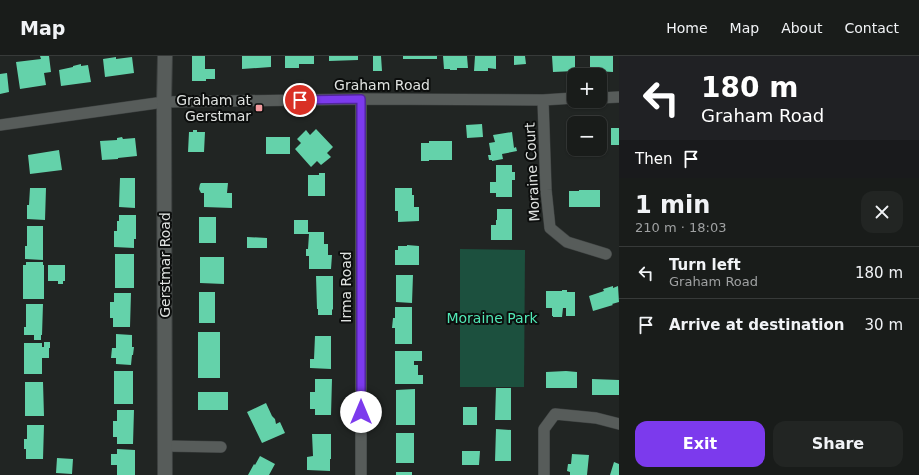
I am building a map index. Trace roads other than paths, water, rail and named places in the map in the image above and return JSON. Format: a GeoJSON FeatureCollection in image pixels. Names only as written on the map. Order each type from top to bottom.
{"type":"FeatureCollection","features":[{"type":"Feature","properties":{"kind":"street","name":"Gerstmar Road"},"geometry":{"type":"LineString","coordinates":[[165,56],[165,475]]}},
{"type":"Feature","properties":{"kind":"street"},"geometry":{"type":"LineString","coordinates":[[607,98],[619,97]]}},
{"type":"Feature","properties":{"kind":"street","name":"Graham Road"},"geometry":{"type":"LineString","coordinates":[[0,125],[164,102],[361,99],[543,100],[567,98]]}},
{"type":"Feature","properties":{"kind":"street","name":"Irma Road"},"geometry":{"type":"LineString","coordinates":[[361,99],[361,475]]}},
{"type":"Feature","properties":{"kind":"street","name":"Moraine Court"},"geometry":{"type":"LineString","coordinates":[[543,100],[546,190],[550,228],[567,242],[606,254]]}},
{"type":"Feature","properties":{"kind":"street"},"geometry":{"type":"LineString","coordinates":[[544,475],[544,429],[555,414],[596,418],[619,424]]}},
{"type":"Feature","properties":{"kind":"street"},"geometry":{"type":"LineString","coordinates":[[165,446],[221,447]]}},
{"type":"Feature","properties":{"kind":"place","name":"Graham at Gerstmar"},"geometry":{"type":"Point","coordinates":[259,108]}},
{"type":"Feature","properties":{"kind":"park label","name":"Moraine Park"},"geometry":{"type":"Point","coordinates":[492,318]}}]}
